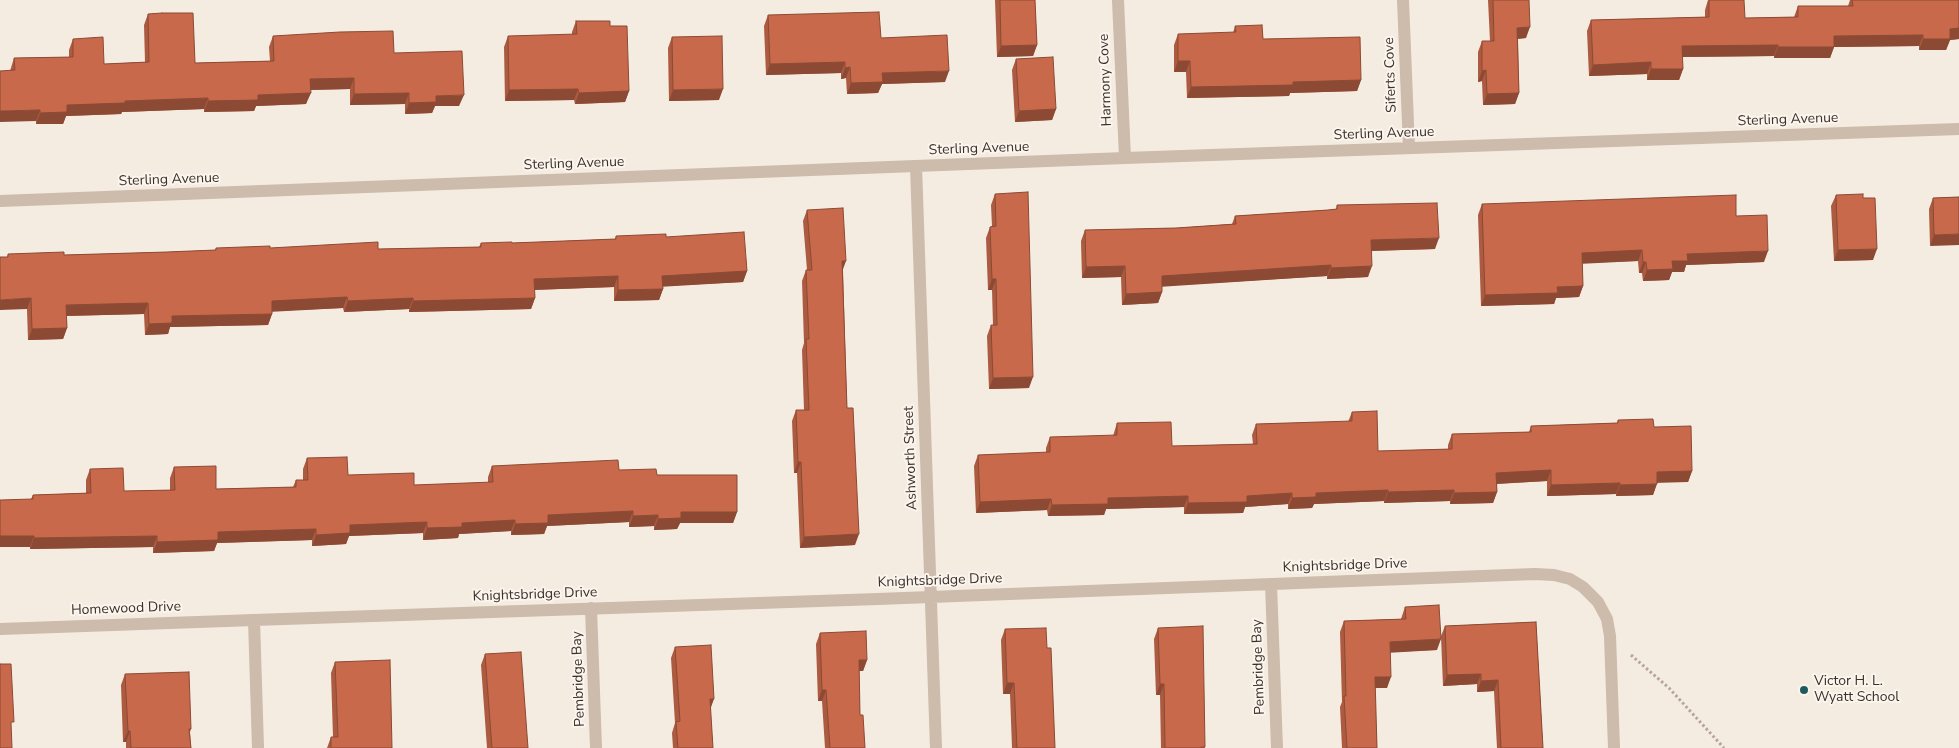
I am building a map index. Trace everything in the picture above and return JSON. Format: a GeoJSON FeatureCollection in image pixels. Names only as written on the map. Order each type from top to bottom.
{"type":"FeatureCollection","features":[{"type":"Feature","properties":{"kind":"street","name":"Harmony Cove"},"geometry":{"type":"LineString","coordinates":[[1118,0],[1125,158]]}},
{"type":"Feature","properties":{"kind":"street","name":"Siferts Cove"},"geometry":{"type":"LineString","coordinates":[[1404,0],[1410,148]]}},
{"type":"Feature","properties":{"kind":"street","name":"Sterling Avenue"},"geometry":{"type":"LineString","coordinates":[[0,201],[1125,158],[1959,129]]}},
{"type":"Feature","properties":{"kind":"street","name":"Ashworth Street"},"geometry":{"type":"LineString","coordinates":[[916,166],[936,748]]}},
{"type":"Feature","properties":{"kind":"street","name":"Knightsbridge Drive"},"geometry":{"type":"LineString","coordinates":[[254,620],[1535,574],[1554,575],[1576,583],[1598,602],[1607,619],[1610,636],[1614,748]]}},
{"type":"Feature","properties":{"kind":"street","name":"Pembridge Bay"},"geometry":{"type":"LineString","coordinates":[[1271,584],[1277,748]]}},
{"type":"Feature","properties":{"kind":"street","name":"Pembridge Bay"},"geometry":{"type":"LineString","coordinates":[[591,608],[596,748]]}},
{"type":"Feature","properties":{"kind":"street","name":"Homewood Drive"},"geometry":{"type":"LineString","coordinates":[[0,630],[254,620]]}},
{"type":"Feature","properties":{"kind":"street"},"geometry":{"type":"LineString","coordinates":[[254,620],[258,748]]}},
{"type":"Feature","properties":{"kind":"path"},"geometry":{"type":"LineString","coordinates":[[1610,636],[1669,688],[1724,748]]}},
{"type":"Feature","properties":{"kind":"building"},"geometry":{"type":"Polygon","coordinates":[[[1000,0],[1035,0],[1037,45],[1001,46],[1000,0]]]}},
{"type":"Feature","properties":{"kind":"building"},"geometry":{"type":"Polygon","coordinates":[[[1493,0],[1529,0],[1530,27],[1517,28],[1519,93],[1487,94],[1486,70],[1482,71],[1482,41],[1494,41],[1493,0]]]}},
{"type":"Feature","properties":{"kind":"building"},"geometry":{"type":"Polygon","coordinates":[[[1709,0],[1744,0],[1745,18],[1798,17],[1798,6],[1853,6],[1852,0],[1959,0],[1959,28],[1950,29],[1950,39],[1923,39],[1923,35],[1834,36],[1834,47],[1778,47],[1778,45],[1682,46],[1683,69],[1651,69],[1651,62],[1593,65],[1591,20],[1709,17],[1709,0]]]}},
{"type":"Feature","properties":{"kind":"building"},"geometry":{"type":"Polygon","coordinates":[[[879,12],[881,38],[947,35],[949,71],[882,73],[883,82],[851,83],[850,67],[845,68],[845,62],[770,64],[768,15],[879,12]]]}},
{"type":"Feature","properties":{"kind":"building"},"geometry":{"type":"Polygon","coordinates":[[[193,13],[195,63],[274,61],[273,36],[393,31],[394,53],[462,51],[464,95],[436,96],[436,102],[409,103],[409,93],[354,94],[354,78],[310,79],[311,93],[258,95],[258,100],[208,101],[208,98],[125,101],[125,103],[67,105],[67,112],[40,113],[40,110],[0,111],[0,71],[15,70],[14,58],[73,57],[73,39],[103,37],[104,64],[149,62],[148,14],[193,13]]]}},
{"type":"Feature","properties":{"kind":"building"},"geometry":{"type":"Polygon","coordinates":[[[576,21],[610,21],[610,26],[627,26],[629,91],[579,93],[578,89],[509,90],[508,36],[577,34],[576,21]]]}},
{"type":"Feature","properties":{"kind":"building"},"geometry":{"type":"Polygon","coordinates":[[[1262,25],[1263,39],[1360,37],[1361,80],[1293,82],[1293,85],[1191,87],[1190,61],[1178,61],[1178,34],[1236,32],[1235,26],[1262,25]]]}},
{"type":"Feature","properties":{"kind":"building"},"geometry":{"type":"Polygon","coordinates":[[[722,36],[723,89],[673,90],[672,37],[722,36]]]}},
{"type":"Feature","properties":{"kind":"building"},"geometry":{"type":"Polygon","coordinates":[[[1053,57],[1056,109],[1019,111],[1016,59],[1053,57]]]}},
{"type":"Feature","properties":{"kind":"building"},"geometry":{"type":"Polygon","coordinates":[[[1028,192],[1033,377],[993,378],[991,325],[997,325],[996,279],[992,279],[990,227],[996,226],[995,194],[1028,192]]]}},
{"type":"Feature","properties":{"kind":"building"},"geometry":{"type":"Polygon","coordinates":[[[1863,194],[1863,198],[1875,198],[1877,249],[1838,250],[1836,195],[1863,194]]]}},
{"type":"Feature","properties":{"kind":"building"},"geometry":{"type":"Polygon","coordinates":[[[1736,195],[1736,216],[1767,215],[1768,251],[1687,254],[1688,261],[1672,261],[1673,269],[1647,270],[1646,262],[1643,262],[1642,250],[1582,253],[1583,286],[1557,287],[1558,293],[1485,295],[1482,204],[1736,195]]]}},
{"type":"Feature","properties":{"kind":"building"},"geometry":{"type":"Polygon","coordinates":[[[1959,197],[1959,234],[1934,235],[1933,198],[1959,197]]]}},
{"type":"Feature","properties":{"kind":"building"},"geometry":{"type":"Polygon","coordinates":[[[1437,203],[1439,238],[1371,240],[1372,266],[1331,268],[1331,265],[1162,276],[1162,292],[1126,294],[1125,266],[1086,267],[1085,230],[1176,228],[1236,224],[1235,216],[1328,210],[1337,209],[1337,205],[1437,203]]]}},
{"type":"Feature","properties":{"kind":"building"},"geometry":{"type":"Polygon","coordinates":[[[843,208],[846,261],[842,261],[847,408],[853,408],[859,534],[804,537],[801,462],[798,462],[796,410],[809,410],[806,339],[809,339],[806,270],[812,270],[807,210],[843,208]]]}},
{"type":"Feature","properties":{"kind":"building"},"geometry":{"type":"Polygon","coordinates":[[[744,232],[747,271],[662,276],[663,289],[618,290],[618,276],[534,279],[535,298],[413,301],[413,298],[348,301],[347,297],[272,301],[272,314],[172,316],[172,323],[149,324],[148,303],[66,305],[67,328],[32,329],[31,298],[0,300],[0,257],[8,257],[8,254],[64,252],[64,255],[167,252],[216,250],[216,248],[270,246],[270,248],[378,242],[378,249],[481,247],[481,243],[616,239],[616,236],[666,234],[666,237],[744,232]]]}},
{"type":"Feature","properties":{"kind":"building"},"geometry":{"type":"Polygon","coordinates":[[[1377,411],[1378,451],[1452,449],[1452,434],[1531,432],[1531,426],[1618,423],[1618,420],[1653,419],[1654,427],[1691,426],[1692,471],[1657,472],[1657,484],[1620,485],[1620,483],[1551,485],[1551,470],[1496,473],[1497,492],[1454,493],[1454,490],[1388,492],[1388,490],[1316,493],[1316,497],[1292,498],[1292,493],[1247,496],[1247,502],[1188,503],[1188,496],[1108,498],[1108,504],[1052,505],[1051,499],[980,502],[978,455],[1050,452],[1050,437],[1117,435],[1117,423],[1171,422],[1172,446],[1257,444],[1256,424],[1352,421],[1352,412],[1377,411]]]}},
{"type":"Feature","properties":{"kind":"building"},"geometry":{"type":"Polygon","coordinates":[[[347,457],[348,475],[414,473],[414,485],[493,482],[492,466],[618,460],[619,470],[656,469],[657,475],[737,475],[737,512],[681,512],[681,518],[658,519],[658,515],[633,516],[633,511],[548,515],[548,523],[515,524],[515,520],[462,523],[462,527],[427,528],[427,522],[350,525],[350,533],[316,535],[316,529],[218,532],[218,540],[157,542],[157,536],[34,538],[34,536],[0,536],[0,500],[33,499],[33,495],[91,493],[90,469],[123,468],[124,491],[175,490],[174,467],[216,466],[216,489],[296,487],[296,480],[308,480],[307,458],[347,457]]]}},
{"type":"Feature","properties":{"kind":"building"},"geometry":{"type":"Polygon","coordinates":[[[1439,605],[1441,639],[1390,642],[1391,677],[1375,677],[1377,748],[1347,748],[1344,696],[1346,696],[1344,621],[1406,619],[1405,607],[1439,605]]]}},
{"type":"Feature","properties":{"kind":"building"},"geometry":{"type":"Polygon","coordinates":[[[1536,622],[1543,748],[1501,748],[1498,680],[1481,681],[1481,674],[1447,675],[1445,626],[1536,622]]]}},
{"type":"Feature","properties":{"kind":"building"},"geometry":{"type":"Polygon","coordinates":[[[1203,626],[1205,747],[1165,748],[1164,684],[1160,684],[1158,628],[1203,626]]]}},
{"type":"Feature","properties":{"kind":"building"},"geometry":{"type":"Polygon","coordinates":[[[1046,628],[1047,648],[1051,648],[1055,748],[1017,748],[1014,683],[1007,683],[1005,629],[1046,628]]]}},
{"type":"Feature","properties":{"kind":"building"},"geometry":{"type":"Polygon","coordinates":[[[866,631],[867,660],[859,660],[860,715],[863,715],[865,748],[830,748],[826,690],[822,690],[820,633],[866,631]]]}},
{"type":"Feature","properties":{"kind":"building"},"geometry":{"type":"Polygon","coordinates":[[[711,645],[714,699],[710,699],[713,748],[678,748],[676,722],[680,721],[675,647],[711,645]]]}},
{"type":"Feature","properties":{"kind":"building"},"geometry":{"type":"Polygon","coordinates":[[[521,652],[528,748],[492,748],[485,654],[521,652]]]}},
{"type":"Feature","properties":{"kind":"building"},"geometry":{"type":"Polygon","coordinates":[[[390,660],[392,748],[331,748],[331,737],[338,737],[335,662],[390,660]]]}},
{"type":"Feature","properties":{"kind":"building"},"geometry":{"type":"Polygon","coordinates":[[[0,664],[11,664],[14,722],[11,722],[12,748],[0,748],[0,664]]]}},
{"type":"Feature","properties":{"kind":"building"},"geometry":{"type":"Polygon","coordinates":[[[189,672],[191,748],[131,748],[130,731],[128,731],[125,674],[189,672]]]}},
{"type":"Feature","properties":{"kind":"place","name":"Victor H. L. Wyatt School"},"geometry":{"type":"Point","coordinates":[1804,690]}}]}
